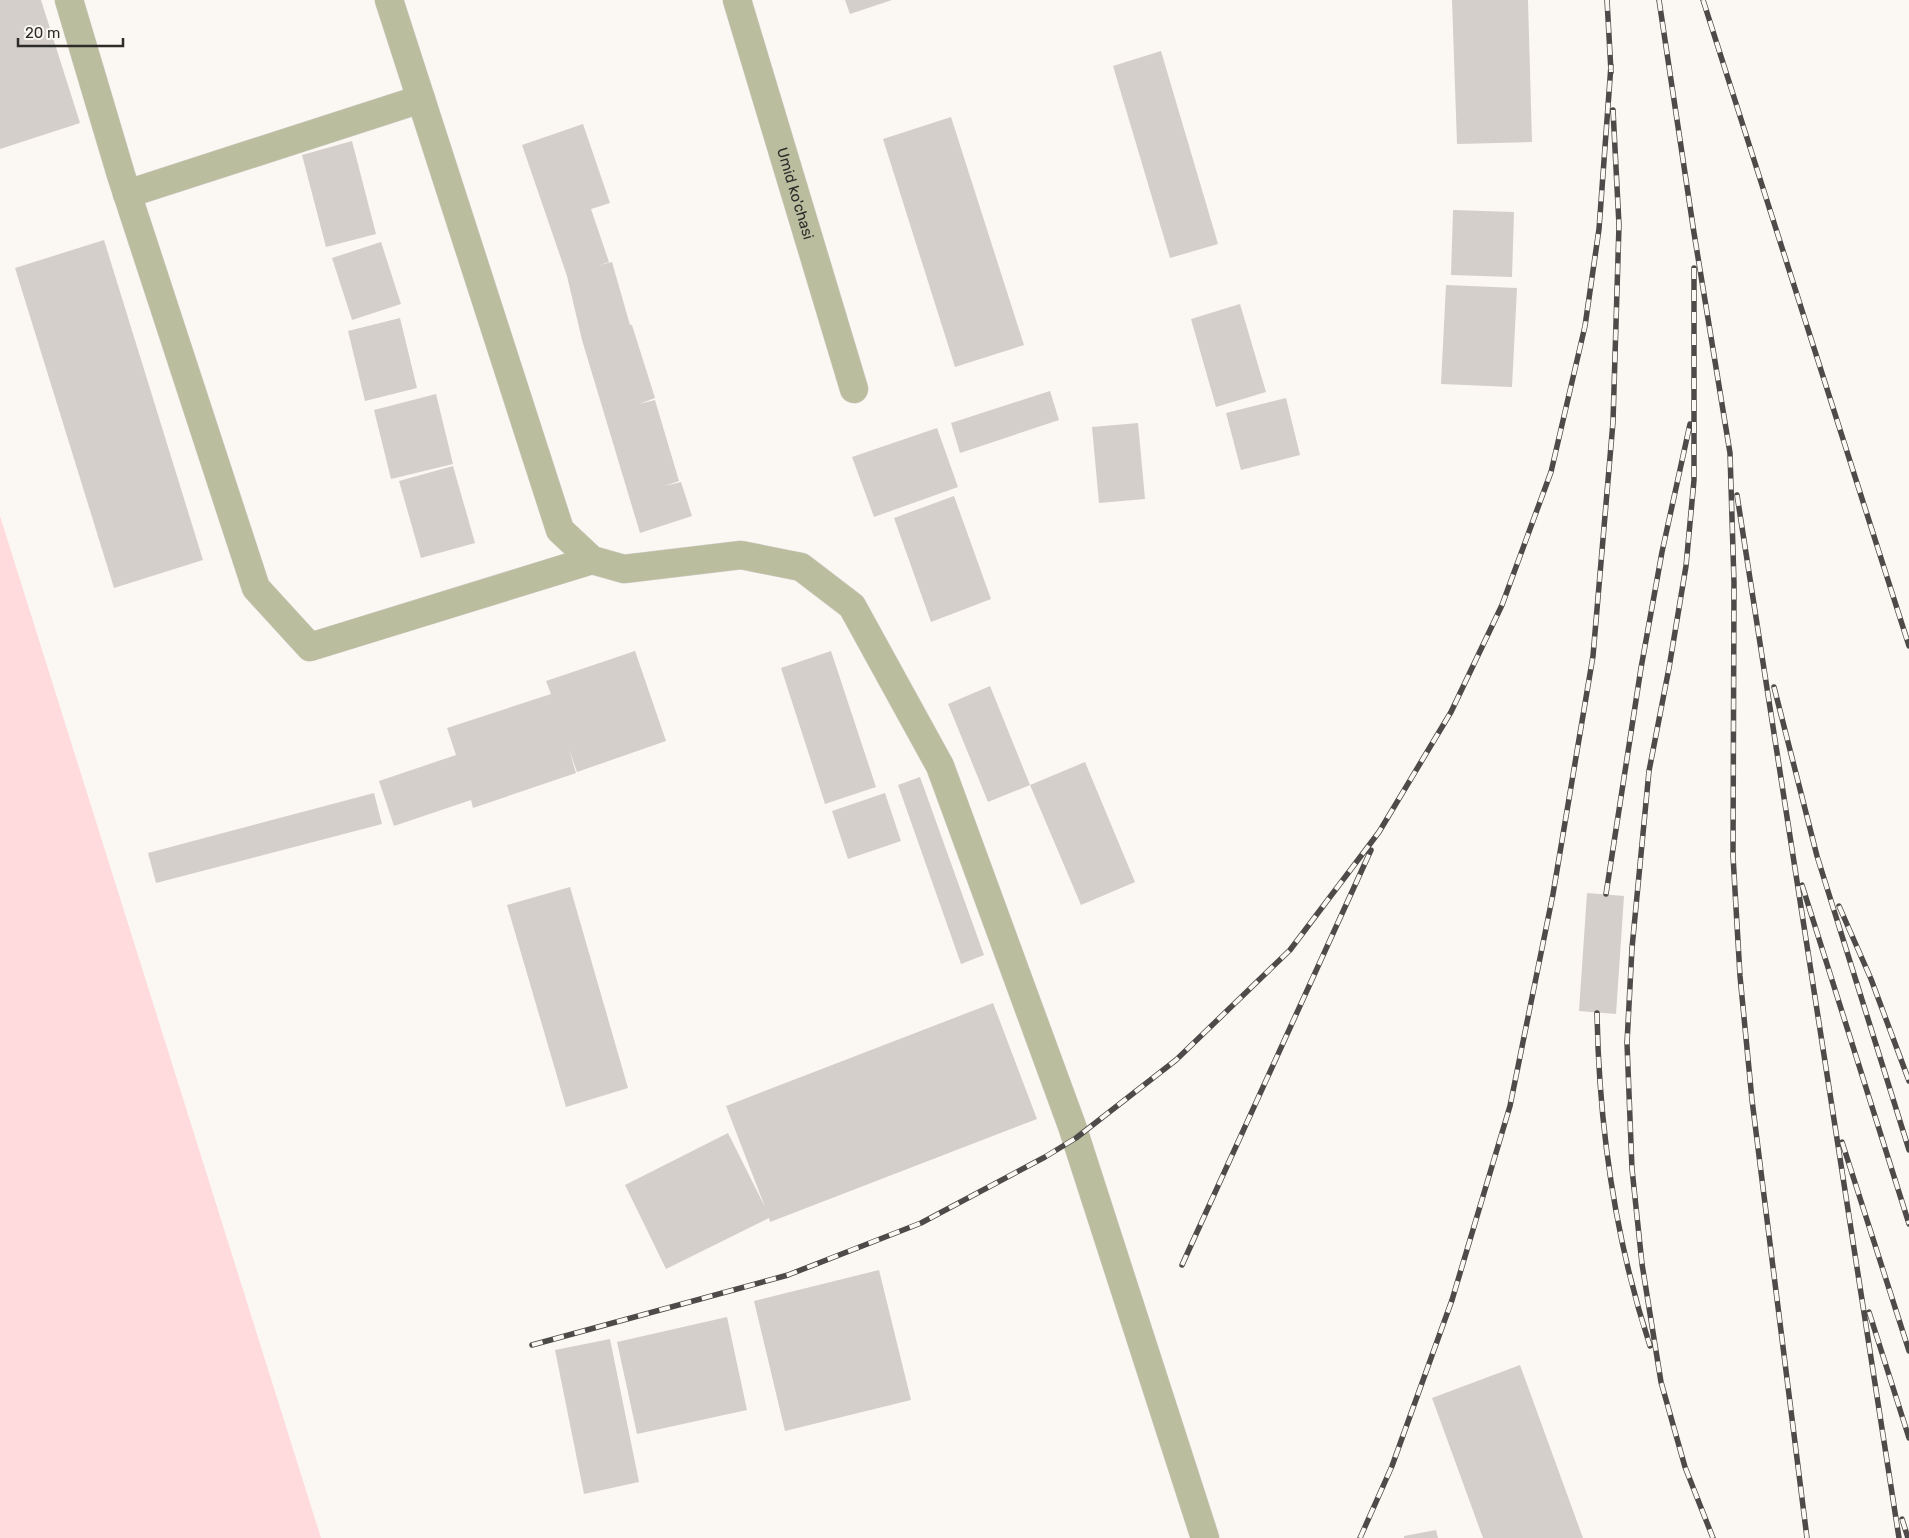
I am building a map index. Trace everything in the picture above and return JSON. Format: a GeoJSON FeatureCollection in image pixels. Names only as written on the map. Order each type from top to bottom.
{"type":"FeatureCollection","features":[{"type":"Feature","properties":{"kind":"street"},"geometry":{"type":"LineString","coordinates":[[68,0],[127,194],[256,588],[310,647],[592,560]]}},
{"type":"Feature","properties":{"kind":"street"},"geometry":{"type":"LineString","coordinates":[[389,0],[560,530],[592,560],[624,569],[741,555],[801,566],[852,606],[940,766],[1072,1126],[1205,1538]]}},
{"type":"Feature","properties":{"kind":"street","name":"Umid ko'chasi"},"geometry":{"type":"LineString","coordinates":[[737,0],[854,389]]}},
{"type":"Feature","properties":{"kind":"street"},"geometry":{"type":"LineString","coordinates":[[127,194],[421,98]]}},
{"type":"Feature","properties":{"kind":"shaded area"},"geometry":{"type":"Polygon","coordinates":[[[0,516],[321,1538],[0,1538],[0,516]]]}},
{"type":"Feature","properties":{"kind":"building"},"geometry":{"type":"Polygon","coordinates":[[[0,0],[41,0],[80,123],[0,149],[0,0]]]}},
{"type":"Feature","properties":{"kind":"building"},"geometry":{"type":"Polygon","coordinates":[[[845,0],[892,0],[850,14],[845,0]]]}},
{"type":"Feature","properties":{"kind":"building"},"geometry":{"type":"Polygon","coordinates":[[[1452,0],[1528,0],[1532,142],[1457,144],[1452,0]]]}},
{"type":"Feature","properties":{"kind":"building"},"geometry":{"type":"Polygon","coordinates":[[[1161,51],[1218,244],[1170,258],[1113,66],[1161,51]]]}},
{"type":"Feature","properties":{"kind":"building"},"geometry":{"type":"Polygon","coordinates":[[[951,117],[1024,345],[955,367],[883,139],[951,117]]]}},
{"type":"Feature","properties":{"kind":"building"},"geometry":{"type":"Polygon","coordinates":[[[583,124],[610,203],[591,209],[609,262],[599,265],[612,262],[630,325],[632,325],[655,398],[639,404],[655,400],[679,481],[665,486],[681,482],[692,516],[640,533],[582,340],[567,276],[522,145],[583,124]]]}},
{"type":"Feature","properties":{"kind":"building"},"geometry":{"type":"Polygon","coordinates":[[[352,141],[376,234],[326,247],[302,155],[352,141]]]}},
{"type":"Feature","properties":{"kind":"building"},"geometry":{"type":"Polygon","coordinates":[[[1453,210],[1514,212],[1512,277],[1451,275],[1453,210]]]}},
{"type":"Feature","properties":{"kind":"building"},"geometry":{"type":"Polygon","coordinates":[[[104,240],[203,560],[114,588],[15,268],[104,240]]]}},
{"type":"Feature","properties":{"kind":"building"},"geometry":{"type":"Polygon","coordinates":[[[381,242],[401,304],[352,320],[332,258],[381,242]]]}},
{"type":"Feature","properties":{"kind":"building"},"geometry":{"type":"Polygon","coordinates":[[[1446,285],[1517,288],[1512,387],[1441,384],[1446,285]]]}},
{"type":"Feature","properties":{"kind":"building"},"geometry":{"type":"Polygon","coordinates":[[[1240,304],[1266,392],[1216,407],[1191,319],[1240,304]]]}},
{"type":"Feature","properties":{"kind":"building"},"geometry":{"type":"Polygon","coordinates":[[[400,318],[417,388],[365,401],[348,331],[400,318]]]}},
{"type":"Feature","properties":{"kind":"building"},"geometry":{"type":"Polygon","coordinates":[[[1050,391],[1059,420],[960,453],[951,423],[1050,391]]]}},
{"type":"Feature","properties":{"kind":"building"},"geometry":{"type":"Polygon","coordinates":[[[436,394],[453,464],[391,479],[374,410],[436,394]]]}},
{"type":"Feature","properties":{"kind":"building"},"geometry":{"type":"Polygon","coordinates":[[[1286,398],[1300,455],[1241,470],[1226,413],[1286,398]]]}},
{"type":"Feature","properties":{"kind":"building"},"geometry":{"type":"Polygon","coordinates":[[[1138,423],[1145,499],[1099,503],[1092,427],[1138,423]]]}},
{"type":"Feature","properties":{"kind":"building"},"geometry":{"type":"Polygon","coordinates":[[[937,428],[958,487],[874,517],[852,457],[937,428]]]}},
{"type":"Feature","properties":{"kind":"building"},"geometry":{"type":"Polygon","coordinates":[[[453,466],[475,543],[421,558],[399,481],[453,466]]]}},
{"type":"Feature","properties":{"kind":"building"},"geometry":{"type":"Polygon","coordinates":[[[954,496],[991,599],[931,622],[894,518],[954,496]]]}},
{"type":"Feature","properties":{"kind":"building"},"geometry":{"type":"Polygon","coordinates":[[[635,651],[666,741],[577,772],[569,749],[576,773],[473,808],[471,800],[394,826],[379,781],[456,755],[447,728],[551,694],[546,681],[635,651]]]}},
{"type":"Feature","properties":{"kind":"building"},"geometry":{"type":"Polygon","coordinates":[[[831,651],[876,787],[825,804],[781,668],[831,651]]]}},
{"type":"Feature","properties":{"kind":"building"},"geometry":{"type":"Polygon","coordinates":[[[990,686],[1030,785],[988,802],[948,704],[990,686]]]}},
{"type":"Feature","properties":{"kind":"building"},"geometry":{"type":"Polygon","coordinates":[[[1085,762],[1135,882],[1081,905],[1030,785],[1085,762]]]}},
{"type":"Feature","properties":{"kind":"building"},"geometry":{"type":"Polygon","coordinates":[[[920,777],[984,955],[961,964],[898,785],[920,777]]]}},
{"type":"Feature","properties":{"kind":"building"},"geometry":{"type":"Polygon","coordinates":[[[374,793],[382,824],[156,883],[148,853],[374,793]]]}},
{"type":"Feature","properties":{"kind":"building"},"geometry":{"type":"Polygon","coordinates":[[[885,793],[901,841],[848,859],[832,811],[885,793]]]}},
{"type":"Feature","properties":{"kind":"building"},"geometry":{"type":"Polygon","coordinates":[[[570,887],[628,1088],[566,1107],[507,905],[570,887]]]}},
{"type":"Feature","properties":{"kind":"building"},"geometry":{"type":"Polygon","coordinates":[[[1587,893],[1624,896],[1616,1014],[1579,1011],[1587,893]]]}},
{"type":"Feature","properties":{"kind":"building"},"geometry":{"type":"Polygon","coordinates":[[[993,1003],[1037,1119],[770,1222],[769,1218],[666,1269],[625,1185],[728,1133],[765,1207],[726,1106],[993,1003]]]}},
{"type":"Feature","properties":{"kind":"building"},"geometry":{"type":"Polygon","coordinates":[[[879,1270],[911,1400],[785,1431],[754,1301],[879,1270]]]}},
{"type":"Feature","properties":{"kind":"building"},"geometry":{"type":"Polygon","coordinates":[[[727,1317],[747,1410],[637,1434],[617,1342],[727,1317]]]}},
{"type":"Feature","properties":{"kind":"building"},"geometry":{"type":"Polygon","coordinates":[[[610,1339],[639,1482],[584,1494],[555,1350],[610,1339]]]}},
{"type":"Feature","properties":{"kind":"building"},"geometry":{"type":"Polygon","coordinates":[[[1520,1365],[1583,1538],[1483,1538],[1432,1398],[1520,1365]]]}},
{"type":"Feature","properties":{"kind":"building"},"geometry":{"type":"Polygon","coordinates":[[[1436,1530],[1438,1538],[1404,1538],[1404,1536],[1436,1530]]]}},
{"type":"Feature","properties":{"kind":"railway"},"geometry":{"type":"LineString","coordinates":[[1607,0],[1611,72]]}},
{"type":"Feature","properties":{"kind":"railway"},"geometry":{"type":"LineString","coordinates":[[1659,0],[1694,233],[1730,453],[1734,583],[1733,856],[1740,976],[1752,1100],[1807,1538]]}},
{"type":"Feature","properties":{"kind":"railway"},"geometry":{"type":"LineString","coordinates":[[1703,0],[1909,646]]}},
{"type":"Feature","properties":{"kind":"railway"},"geometry":{"type":"LineString","coordinates":[[532,1345],[788,1275],[921,1223],[1045,1157],[1076,1138],[1176,1060],[1290,950],[1379,832],[1451,712],[1502,605],[1551,472],[1585,326],[1599,229],[1611,65]]}},
{"type":"Feature","properties":{"kind":"railway"},"geometry":{"type":"LineString","coordinates":[[1360,1538],[1392,1466],[1452,1300],[1510,1106],[1553,894],[1593,656],[1613,422],[1619,225],[1613,110]]}},
{"type":"Feature","properties":{"kind":"railway"},"geometry":{"type":"LineString","coordinates":[[1694,268],[1694,480],[1686,566],[1649,771],[1632,948],[1627,1043],[1632,1169],[1642,1264],[1661,1382],[1685,1467],[1713,1538]]}},
{"type":"Feature","properties":{"kind":"railway"},"geometry":{"type":"LineString","coordinates":[[1606,894],[1641,668],[1662,552],[1690,424]]}},
{"type":"Feature","properties":{"kind":"railway"},"geometry":{"type":"LineString","coordinates":[[1737,495],[1899,1538]]}},
{"type":"Feature","properties":{"kind":"railway"},"geometry":{"type":"LineString","coordinates":[[1774,687],[1817,856],[1909,1150]]}},
{"type":"Feature","properties":{"kind":"railway"},"geometry":{"type":"LineString","coordinates":[[1182,1265],[1371,850]]}},
{"type":"Feature","properties":{"kind":"railway"},"geometry":{"type":"LineString","coordinates":[[1802,885],[1909,1224]]}},
{"type":"Feature","properties":{"kind":"railway"},"geometry":{"type":"LineString","coordinates":[[1839,906],[1871,979],[1909,1081]]}},
{"type":"Feature","properties":{"kind":"railway"},"geometry":{"type":"LineString","coordinates":[[1597,1013],[1601,1098],[1611,1182],[1627,1265],[1650,1346]]}},
{"type":"Feature","properties":{"kind":"railway"},"geometry":{"type":"LineString","coordinates":[[1842,1142],[1909,1351]]}},
{"type":"Feature","properties":{"kind":"railway"},"geometry":{"type":"LineString","coordinates":[[1869,1312],[1909,1438]]}},
{"type":"Feature","properties":{"kind":"railway"},"geometry":{"type":"LineString","coordinates":[[1902,1519],[1908,1538]]}}]}
